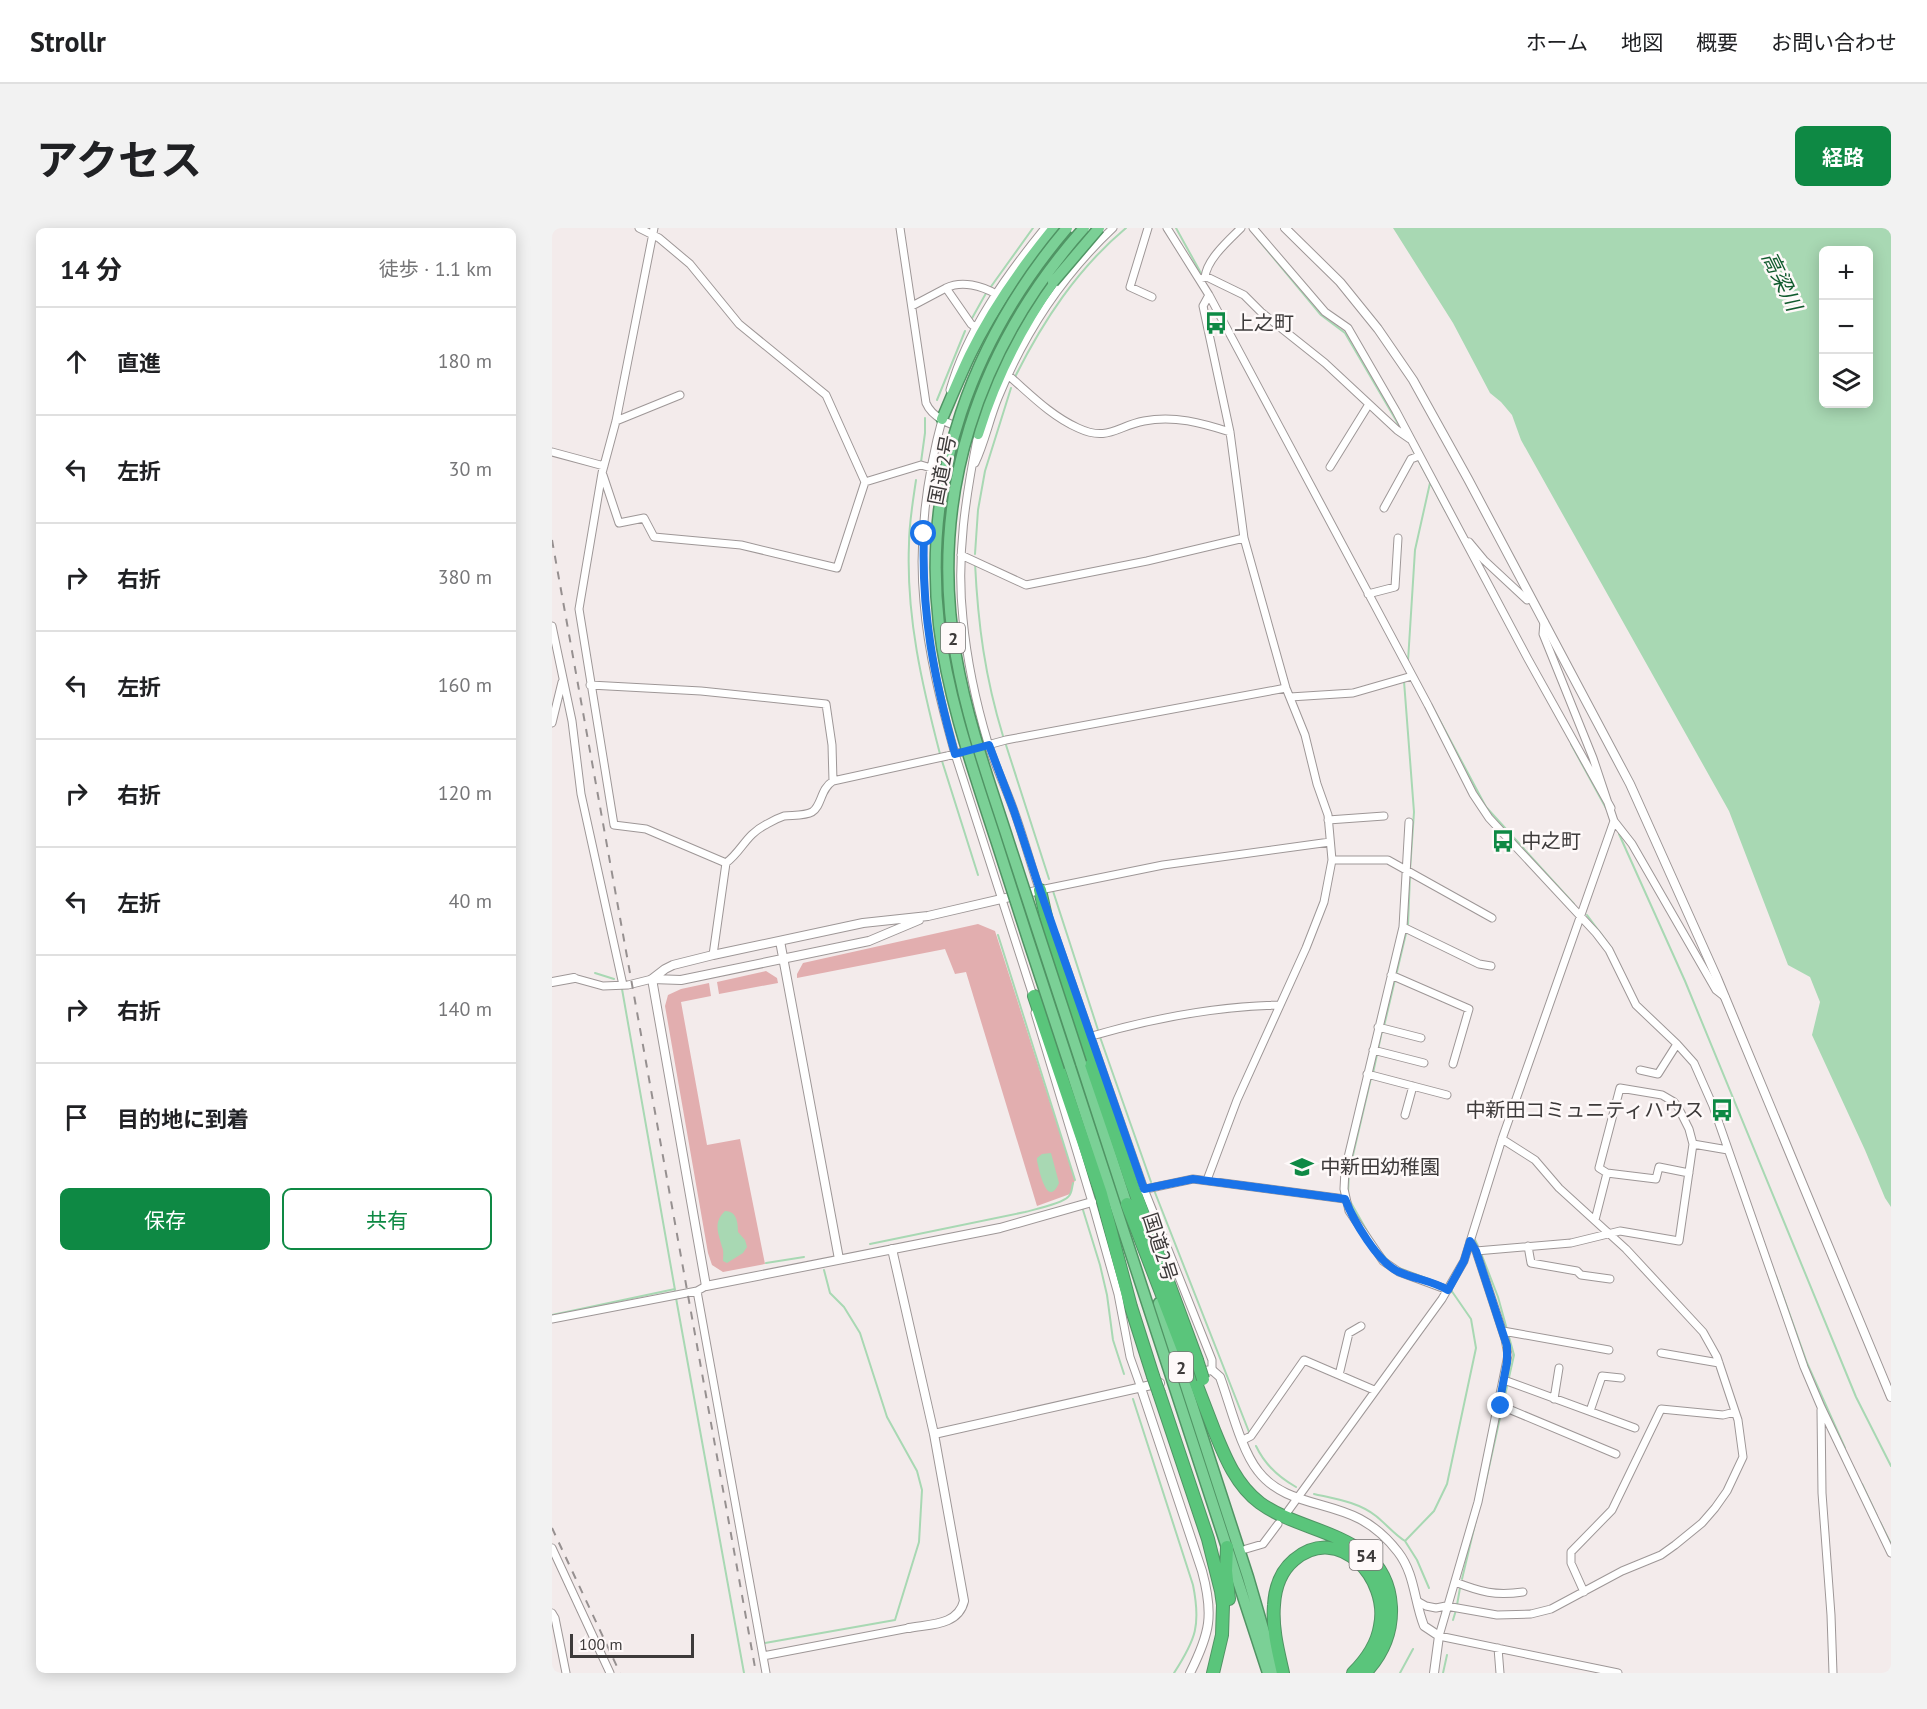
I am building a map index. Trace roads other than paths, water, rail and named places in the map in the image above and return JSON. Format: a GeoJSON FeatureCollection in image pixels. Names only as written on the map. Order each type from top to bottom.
{"type":"FeatureCollection","features":[{"type":"Feature","properties":{"kind":"highway"},"geometry":{"type":"LineString","coordinates":[[942,419],[983,331],[1026,263],[1054,228]]}},
{"type":"Feature","properties":{"kind":"highway","name":"国道2号"},"geometry":{"type":"LineString","coordinates":[[1067,228],[1043,257],[1007,310],[977,367],[965,399],[947,462],[941,494],[936,557],[939,625],[954,705],[971,764],[1268,1673]]}},
{"type":"Feature","properties":{"kind":"highway","name":"国道2号"},"geometry":{"type":"LineString","coordinates":[[1082,228],[1034,291],[1008,334],[976,405],[953,496],[948,559],[951,624],[958,667],[972,726],[1248,1577],[1276,1673]]}},
{"type":"Feature","properties":{"kind":"highway"},"geometry":{"type":"LineString","coordinates":[[978,434],[1006,362],[1030,317],[1053,282],[1099,228]]}},
{"type":"Feature","properties":{"kind":"highway"},"geometry":{"type":"LineString","coordinates":[[1040,890],[1057,965],[1132,1184],[1202,1370],[1235,1468],[1250,1494]]}},
{"type":"Feature","properties":{"kind":"highway"},"geometry":{"type":"LineString","coordinates":[[1034,996],[1101,1194],[1131,1306],[1158,1384],[1218,1577],[1223,1620],[1220,1650],[1214,1673]]}},
{"type":"Feature","properties":{"kind":"highway","name":"54"},"geometry":{"type":"LineString","coordinates":[[1127,1204],[1217,1438],[1234,1474],[1250,1494],[1279,1514],[1347,1542],[1365,1554],[1384,1579],[1390,1601],[1390,1623],[1383,1647],[1365,1673]]}},
{"type":"Feature","properties":{"kind":"highway"},"geometry":{"type":"LineString","coordinates":[[1214,1673],[1224,1648],[1229,1618],[1227,1547]]}},
{"type":"Feature","properties":{"kind":"highway"},"geometry":{"type":"LineString","coordinates":[[1283,1673],[1273,1617],[1276,1591],[1284,1572],[1297,1558],[1305,1553],[1325,1548],[1343,1552],[1359,1562],[1374,1579],[1381,1601],[1377,1638],[1366,1658],[1353,1673]]}},
{"type":"Feature","properties":{"kind":"street"},"geometry":{"type":"LineString","coordinates":[[603,469],[619,523],[644,518],[654,537],[741,545],[837,568],[865,482],[826,395],[740,324],[690,264],[653,231],[639,228]]}},
{"type":"Feature","properties":{"kind":"street"},"geometry":{"type":"LineString","coordinates":[[900,228],[926,403],[933,414],[978,434],[966,501],[961,555],[962,617],[974,690],[989,745],[1092,1036],[1142,1190],[1212,1360],[1202,1370],[1220,1377],[1250,1459],[1262,1476],[1279,1491],[1353,1516],[1379,1532],[1402,1558],[1411,1577],[1424,1626],[1439,1636],[1618,1673]]}},
{"type":"Feature","properties":{"kind":"street"},"geometry":{"type":"LineString","coordinates":[[1045,228],[991,291],[953,378],[931,468],[924,534],[924,601],[934,666],[955,754],[1034,996],[1035,1018],[1095,1202],[1118,1294],[1132,1365],[1204,1562],[1210,1615],[1203,1643],[1190,1673]]}},
{"type":"Feature","properties":{"kind":"street"},"geometry":{"type":"LineString","coordinates":[[1082,228],[1097,243]]}},
{"type":"Feature","properties":{"kind":"street"},"geometry":{"type":"LineString","coordinates":[[970,475],[1008,375],[1034,325],[1072,272],[1113,228]]}},
{"type":"Feature","properties":{"kind":"street"},"geometry":{"type":"LineString","coordinates":[[1148,228],[1130,287],[1152,297]]}},
{"type":"Feature","properties":{"kind":"street"},"geometry":{"type":"LineString","coordinates":[[1167,228],[1203,278],[1209,295],[1473,794],[1489,818],[1574,910],[1581,914],[1609,950],[1636,1005],[1677,1044],[1694,1064],[1713,1106],[1804,1367],[1891,1552]]}},
{"type":"Feature","properties":{"kind":"street"},"geometry":{"type":"LineString","coordinates":[[1203,278],[1221,248],[1241,228]]}},
{"type":"Feature","properties":{"kind":"street"},"geometry":{"type":"LineString","coordinates":[[1253,228],[1325,312],[1348,328],[1412,440],[1417,456],[1611,808]]}},
{"type":"Feature","properties":{"kind":"street"},"geometry":{"type":"LineString","coordinates":[[1285,228],[1340,282],[1378,329],[1413,380],[1630,784],[1725,998],[1891,1397]]}},
{"type":"Feature","properties":{"kind":"street"},"geometry":{"type":"LineString","coordinates":[[653,231],[616,420],[603,469],[579,609],[614,825],[646,829],[726,863]]}},
{"type":"Feature","properties":{"kind":"street"},"geometry":{"type":"LineString","coordinates":[[1203,278],[1244,295],[1261,312],[1325,363],[1397,430],[1412,440]]}},
{"type":"Feature","properties":{"kind":"street"},"geometry":{"type":"LineString","coordinates":[[912,306],[958,284],[978,286],[991,291]]}},
{"type":"Feature","properties":{"kind":"street"},"geometry":{"type":"LineString","coordinates":[[946,288],[976,328]]}},
{"type":"Feature","properties":{"kind":"street"},"geometry":{"type":"LineString","coordinates":[[1207,1180],[1237,1100],[1324,902],[1332,869],[1328,820],[1305,735],[1286,688],[1244,538],[1230,432],[1203,306],[1209,295]]}},
{"type":"Feature","properties":{"kind":"street"},"geometry":{"type":"LineString","coordinates":[[1008,375],[1053,413],[1078,429],[1110,434],[1144,421],[1182,419],[1230,432]]}},
{"type":"Feature","properties":{"kind":"street"},"geometry":{"type":"LineString","coordinates":[[616,420],[680,395]]}},
{"type":"Feature","properties":{"kind":"street"},"geometry":{"type":"LineString","coordinates":[[1330,468],[1370,404]]}},
{"type":"Feature","properties":{"kind":"street"},"geometry":{"type":"LineString","coordinates":[[552,452],[603,469]]}},
{"type":"Feature","properties":{"kind":"street"},"geometry":{"type":"LineString","coordinates":[[1384,508],[1411,459],[1417,456]]}},
{"type":"Feature","properties":{"kind":"street"},"geometry":{"type":"LineString","coordinates":[[865,482],[921,465],[931,468]]}},
{"type":"Feature","properties":{"kind":"street"},"geometry":{"type":"LineString","coordinates":[[1463,537],[1498,575],[1527,600],[1530,599]]}},
{"type":"Feature","properties":{"kind":"street"},"geometry":{"type":"LineString","coordinates":[[961,555],[1026,585],[1147,561],[1244,538]]}},
{"type":"Feature","properties":{"kind":"street"},"geometry":{"type":"LineString","coordinates":[[1368,594],[1395,587],[1398,538]]}},
{"type":"Feature","properties":{"kind":"street"},"geometry":{"type":"LineString","coordinates":[[1544,622],[1543,634],[1611,808],[1614,821],[1632,844],[1716,990],[1725,998]]}},
{"type":"Feature","properties":{"kind":"street"},"geometry":{"type":"LineString","coordinates":[[552,626],[572,721],[581,794],[623,985]]}},
{"type":"Feature","properties":{"kind":"street"},"geometry":{"type":"LineString","coordinates":[[1290,697],[1353,693],[1412,676]]}},
{"type":"Feature","properties":{"kind":"street"},"geometry":{"type":"LineString","coordinates":[[552,723],[563,680]]}},
{"type":"Feature","properties":{"kind":"street"},"geometry":{"type":"LineString","coordinates":[[590,685],[701,691],[826,704],[832,745],[833,781]]}},
{"type":"Feature","properties":{"kind":"street"},"geometry":{"type":"LineString","coordinates":[[713,955],[726,863],[736,855],[744,841],[757,830],[782,817],[812,812],[824,788],[833,781],[989,745],[1145,713],[1286,688]]}},
{"type":"Feature","properties":{"kind":"street"},"geometry":{"type":"LineString","coordinates":[[1328,820],[1384,816]]}},
{"type":"Feature","properties":{"kind":"street"},"geometry":{"type":"LineString","coordinates":[[1288,1511],[1448,1288],[1464,1261],[1502,1139],[1614,821]]}},
{"type":"Feature","properties":{"kind":"street"},"geometry":{"type":"LineString","coordinates":[[1409,822],[1406,928],[1345,1170],[1345,1199],[1349,1211],[1387,1264],[1399,1272],[1448,1288]]}},
{"type":"Feature","properties":{"kind":"street"},"geometry":{"type":"LineString","coordinates":[[652,980],[673,965],[863,923],[928,916],[1163,865],[1330,842]]}},
{"type":"Feature","properties":{"kind":"street"},"geometry":{"type":"LineString","coordinates":[[1332,860],[1388,860],[1492,918]]}},
{"type":"Feature","properties":{"kind":"street"},"geometry":{"type":"LineString","coordinates":[[552,982],[574,978],[603,986],[652,980],[681,980],[869,941],[928,916]]}},
{"type":"Feature","properties":{"kind":"street"},"geometry":{"type":"LineString","coordinates":[[1406,928],[1479,964],[1491,966]]}},
{"type":"Feature","properties":{"kind":"street"},"geometry":{"type":"LineString","coordinates":[[780,941],[839,1259]]}},
{"type":"Feature","properties":{"kind":"street"},"geometry":{"type":"LineString","coordinates":[[1394,976],[1469,1010],[1453,1064]]}},
{"type":"Feature","properties":{"kind":"street"},"geometry":{"type":"LineString","coordinates":[[652,980],[701,1289],[766,1673]]}},
{"type":"Feature","properties":{"kind":"street"},"geometry":{"type":"LineString","coordinates":[[1092,1036],[1200,1010],[1250,1005],[1280,1005]]}},
{"type":"Feature","properties":{"kind":"street"},"geometry":{"type":"LineString","coordinates":[[1381,1028],[1421,1038]]}},
{"type":"Feature","properties":{"kind":"street"},"geometry":{"type":"LineString","coordinates":[[1640,1070],[1658,1074],[1677,1044]]}},
{"type":"Feature","properties":{"kind":"street"},"geometry":{"type":"LineString","coordinates":[[1376,1051],[1424,1063]]}},
{"type":"Feature","properties":{"kind":"street"},"geometry":{"type":"LineString","coordinates":[[1370,1075],[1447,1095]]}},
{"type":"Feature","properties":{"kind":"street"},"geometry":{"type":"LineString","coordinates":[[1405,1115],[1413,1086]]}},
{"type":"Feature","properties":{"kind":"street"},"geometry":{"type":"LineString","coordinates":[[1478,1250],[1571,1243],[1620,1231],[1679,1241],[1689,1173],[1693,1144],[1689,1129],[1674,1102],[1662,1095],[1620,1088],[1599,1168],[1607,1173],[1656,1179],[1659,1167],[1689,1173]]}},
{"type":"Feature","properties":{"kind":"street"},"geometry":{"type":"LineString","coordinates":[[1417,1601],[1436,1608],[1446,1606],[1482,1614],[1513,1616],[1551,1608],[1622,1571],[1661,1554],[1701,1523],[1727,1491],[1743,1457],[1735,1412],[1719,1363],[1703,1332],[1612,1234],[1559,1188],[1535,1160],[1502,1139]]}},
{"type":"Feature","properties":{"kind":"street"},"geometry":{"type":"LineString","coordinates":[[1693,1144],[1728,1150]]}},
{"type":"Feature","properties":{"kind":"street"},"geometry":{"type":"LineString","coordinates":[[1596,1220],[1607,1173]]}},
{"type":"Feature","properties":{"kind":"street"},"geometry":{"type":"LineString","coordinates":[[1142,1190],[1193,1179],[1345,1199]]}},
{"type":"Feature","properties":{"kind":"street"},"geometry":{"type":"LineString","coordinates":[[552,1319],[1000,1228],[1095,1202]]}},
{"type":"Feature","properties":{"kind":"street"},"geometry":{"type":"LineString","coordinates":[[1434,1673],[1446,1606],[1478,1502],[1506,1381],[1508,1355],[1505,1331],[1478,1250],[1470,1241]]}},
{"type":"Feature","properties":{"kind":"street"},"geometry":{"type":"LineString","coordinates":[[1528,1246],[1531,1263],[1577,1271],[1581,1275],[1610,1279]]}},
{"type":"Feature","properties":{"kind":"street"},"geometry":{"type":"LineString","coordinates":[[763,1656],[950,1620],[958,1615],[964,1602],[934,1434],[892,1249]]}},
{"type":"Feature","properties":{"kind":"street"},"geometry":{"type":"LineString","coordinates":[[1339,1375],[1349,1333],[1361,1326]]}},
{"type":"Feature","properties":{"kind":"street"},"geometry":{"type":"LineString","coordinates":[[1505,1331],[1609,1350]]}},
{"type":"Feature","properties":{"kind":"street"},"geometry":{"type":"LineString","coordinates":[[1661,1353],[1719,1363]]}},
{"type":"Feature","properties":{"kind":"street"},"geometry":{"type":"LineString","coordinates":[[1243,1440],[1251,1436],[1304,1360],[1374,1390]]}},
{"type":"Feature","properties":{"kind":"street"},"geometry":{"type":"LineString","coordinates":[[1554,1399],[1559,1368]]}},
{"type":"Feature","properties":{"kind":"street"},"geometry":{"type":"LineString","coordinates":[[1590,1411],[1602,1376],[1621,1378]]}},
{"type":"Feature","properties":{"kind":"street"},"geometry":{"type":"LineString","coordinates":[[1506,1381],[1635,1428]]}},
{"type":"Feature","properties":{"kind":"street"},"geometry":{"type":"LineString","coordinates":[[934,1434],[1158,1384]]}},
{"type":"Feature","properties":{"kind":"street"},"geometry":{"type":"LineString","coordinates":[[1501,1406],[1616,1454]]}},
{"type":"Feature","properties":{"kind":"street"},"geometry":{"type":"LineString","coordinates":[[1821,1407],[1822,1493],[1833,1673]]}},
{"type":"Feature","properties":{"kind":"street"},"geometry":{"type":"LineString","coordinates":[[1584,1592],[1571,1563],[1572,1552],[1612,1510],[1661,1409],[1723,1415],[1735,1412]]}},
{"type":"Feature","properties":{"kind":"street"},"geometry":{"type":"LineString","coordinates":[[1246,1549],[1263,1544],[1278,1524]]}},
{"type":"Feature","properties":{"kind":"street"},"geometry":{"type":"LineString","coordinates":[[552,1548],[610,1673]]}},
{"type":"Feature","properties":{"kind":"street"},"geometry":{"type":"LineString","coordinates":[[1455,1582],[1494,1594],[1523,1592]]}},
{"type":"Feature","properties":{"kind":"street"},"geometry":{"type":"LineString","coordinates":[[552,1613],[566,1673]]}},
{"type":"Feature","properties":{"kind":"street"},"geometry":{"type":"LineString","coordinates":[[1498,1648],[1500,1673]]}},
{"type":"Feature","properties":{"kind":"water","name":"高梁川"},"geometry":{"type":"Polygon","coordinates":[[[1393,228],[1891,228],[1891,1207],[1812,1035],[1820,1002],[1810,977],[1788,965],[1729,811],[1521,440],[1512,415],[1490,393],[1453,323],[1393,228]]]}},
{"type":"Feature","properties":{"kind":"water"},"geometry":{"type":"Polygon","coordinates":[[[1051,1153],[1059,1183],[1051,1192],[1044,1185],[1037,1158],[1042,1154],[1051,1153]]]}},
{"type":"Feature","properties":{"kind":"water"},"geometry":{"type":"Polygon","coordinates":[[[725,1211],[734,1215],[738,1232],[745,1240],[747,1247],[743,1253],[727,1263],[723,1261],[718,1228],[721,1215],[725,1211]]]}},
{"type":"Feature","properties":{"kind":"waterway"},"geometry":{"type":"LineString","coordinates":[[971,320],[985,295],[1033,228]]}},
{"type":"Feature","properties":{"kind":"waterway"},"geometry":{"type":"LineString","coordinates":[[1015,377],[1037,336],[1077,278],[1126,228]]}},
{"type":"Feature","properties":{"kind":"waterway"},"geometry":{"type":"LineString","coordinates":[[1176,228],[1202,275]]}},
{"type":"Feature","properties":{"kind":"waterway"},"geometry":{"type":"LineString","coordinates":[[1257,238],[1321,315],[1345,333],[1400,427]]}},
{"type":"Feature","properties":{"kind":"waterway"},"geometry":{"type":"LineString","coordinates":[[937,400],[965,331]]}},
{"type":"Feature","properties":{"kind":"waterway"},"geometry":{"type":"LineString","coordinates":[[975,554],[978,510],[985,471],[1011,388]]}},
{"type":"Feature","properties":{"kind":"waterway"},"geometry":{"type":"LineString","coordinates":[[921,462],[925,418]]}},
{"type":"Feature","properties":{"kind":"waterway"},"geometry":{"type":"LineString","coordinates":[[1413,450],[1446,512]]}},
{"type":"Feature","properties":{"kind":"waterway"},"geometry":{"type":"LineString","coordinates":[[916,480],[909,536],[910,597],[921,676],[940,754]]}},
{"type":"Feature","properties":{"kind":"waterway"},"geometry":{"type":"LineString","coordinates":[[1408,661],[1415,550],[1430,483]]}},
{"type":"Feature","properties":{"kind":"waterway"},"geometry":{"type":"LineString","coordinates":[[975,563],[983,651],[991,693],[1003,736]]}},
{"type":"Feature","properties":{"kind":"waterway"},"geometry":{"type":"LineString","coordinates":[[1404,681],[1414,812],[1410,870]]}},
{"type":"Feature","properties":{"kind":"waterway"},"geometry":{"type":"LineString","coordinates":[[1431,704],[1486,807],[1574,904]]}},
{"type":"Feature","properties":{"kind":"waterway"},"geometry":{"type":"LineString","coordinates":[[1571,744],[1607,810]]}},
{"type":"Feature","properties":{"kind":"waterway"},"geometry":{"type":"LineString","coordinates":[[1006,745],[1049,879]]}},
{"type":"Feature","properties":{"kind":"waterway"},"geometry":{"type":"LineString","coordinates":[[942,761],[978,875]]}},
{"type":"Feature","properties":{"kind":"waterway"},"geometry":{"type":"LineString","coordinates":[[1619,834],[1685,981],[1856,1397],[1891,1466]]}},
{"type":"Feature","properties":{"kind":"waterway"},"geometry":{"type":"LineString","coordinates":[[1384,1026],[1408,925],[1410,875]]}},
{"type":"Feature","properties":{"kind":"waterway"},"geometry":{"type":"LineString","coordinates":[[1053,891],[1098,1030]]}},
{"type":"Feature","properties":{"kind":"waterway"},"geometry":{"type":"LineString","coordinates":[[1587,915],[1610,946]]}},
{"type":"Feature","properties":{"kind":"waterway"},"geometry":{"type":"LineString","coordinates":[[998,935],[1075,1180]]}},
{"type":"Feature","properties":{"kind":"waterway"},"geometry":{"type":"LineString","coordinates":[[595,973],[614,979]]}},
{"type":"Feature","properties":{"kind":"waterway"},"geometry":{"type":"LineString","coordinates":[[622,989],[675,1290]]}},
{"type":"Feature","properties":{"kind":"waterway"},"geometry":{"type":"LineString","coordinates":[[1373,1073],[1382,1031]]}},
{"type":"Feature","properties":{"kind":"waterway"},"geometry":{"type":"LineString","coordinates":[[1100,1037],[1151,1182]]}},
{"type":"Feature","properties":{"kind":"waterway"},"geometry":{"type":"LineString","coordinates":[[1348,1193],[1349,1172],[1371,1078]]}},
{"type":"Feature","properties":{"kind":"waterway"},"geometry":{"type":"LineString","coordinates":[[870,1244],[1048,1206],[1068,1197],[1073,1183]]}},
{"type":"Feature","properties":{"kind":"waterway"},"geometry":{"type":"LineString","coordinates":[[1154,1190],[1249,1432]]}},
{"type":"Feature","properties":{"kind":"waterway"},"geometry":{"type":"LineString","coordinates":[[1350,1201],[1371,1238]]}},
{"type":"Feature","properties":{"kind":"waterway"},"geometry":{"type":"LineString","coordinates":[[1083,1210],[1100,1265],[1113,1340],[1124,1374]]}},
{"type":"Feature","properties":{"kind":"waterway"},"geometry":{"type":"LineString","coordinates":[[1475,1240],[1479,1248]]}},
{"type":"Feature","properties":{"kind":"waterway"},"geometry":{"type":"LineString","coordinates":[[1379,1250],[1389,1262]]}},
{"type":"Feature","properties":{"kind":"waterway"},"geometry":{"type":"LineString","coordinates":[[1481,1253],[1498,1297],[1514,1355],[1485,1485]]}},
{"type":"Feature","properties":{"kind":"waterway"},"geometry":{"type":"LineString","coordinates":[[766,1263],[804,1257]]}},
{"type":"Feature","properties":{"kind":"waterway"},"geometry":{"type":"LineString","coordinates":[[1399,1268],[1447,1286]]}},
{"type":"Feature","properties":{"kind":"waterway"},"geometry":{"type":"LineString","coordinates":[[765,1643],[895,1620],[919,1542],[922,1490],[917,1471],[887,1417],[860,1333],[844,1307],[830,1293],[824,1270]]}},
{"type":"Feature","properties":{"kind":"waterway"},"geometry":{"type":"LineString","coordinates":[[1776,1276],[1807,1363],[1845,1448]]}},
{"type":"Feature","properties":{"kind":"waterway"},"geometry":{"type":"LineString","coordinates":[[552,1315],[675,1289]]}},
{"type":"Feature","properties":{"kind":"waterway"},"geometry":{"type":"LineString","coordinates":[[1429,1588],[1417,1560],[1405,1541],[1434,1511],[1447,1484],[1476,1348],[1471,1319],[1451,1290]]}},
{"type":"Feature","properties":{"kind":"waterway"},"geometry":{"type":"LineString","coordinates":[[676,1298],[744,1673]]}},
{"type":"Feature","properties":{"kind":"waterway"},"geometry":{"type":"LineString","coordinates":[[1133,1399],[1193,1585],[1196,1611],[1195,1631],[1174,1673]]}},
{"type":"Feature","properties":{"kind":"waterway"},"geometry":{"type":"LineString","coordinates":[[1256,1446],[1273,1470],[1296,1487]]}},
{"type":"Feature","properties":{"kind":"waterway"},"geometry":{"type":"LineString","coordinates":[[1862,1484],[1877,1516]]}},
{"type":"Feature","properties":{"kind":"waterway"},"geometry":{"type":"LineString","coordinates":[[1314,1494],[1362,1507],[1405,1541]]}},
{"type":"Feature","properties":{"kind":"waterway"},"geometry":{"type":"LineString","coordinates":[[1462,1579],[1476,1520]]}},
{"type":"Feature","properties":{"kind":"waterway"},"geometry":{"type":"LineString","coordinates":[[1880,1522],[1891,1544]]}},
{"type":"Feature","properties":{"kind":"waterway"},"geometry":{"type":"LineString","coordinates":[[1457,1605],[1460,1588]]}},
{"type":"Feature","properties":{"kind":"waterway"},"geometry":{"type":"LineString","coordinates":[[1453,1620],[1456,1610]]}},
{"type":"Feature","properties":{"kind":"waterway"},"geometry":{"type":"LineString","coordinates":[[1400,1673],[1413,1649]]}},
{"type":"Feature","properties":{"kind":"waterway"},"geometry":{"type":"LineString","coordinates":[[1443,1673],[1447,1655]]}},
{"type":"Feature","properties":{"kind":"railway"},"geometry":{"type":"LineString","coordinates":[[552,540],[756,1673]]}},
{"type":"Feature","properties":{"kind":"railway"},"geometry":{"type":"LineString","coordinates":[[552,1528],[620,1673]]}},
{"type":"Feature","properties":{"kind":"place","name":"上之町"},"geometry":{"type":"Point","coordinates":[1216,323]}},
{"type":"Feature","properties":{"kind":"place","name":"中之町"},"geometry":{"type":"Point","coordinates":[1503,841]}},
{"type":"Feature","properties":{"kind":"place","name":"中新田コミュニティハウス"},"geometry":{"type":"Point","coordinates":[1722,1110]}},
{"type":"Feature","properties":{"kind":"place","name":"中新田幼稚園"},"geometry":{"type":"Point","coordinates":[1302,1167]}}]}
